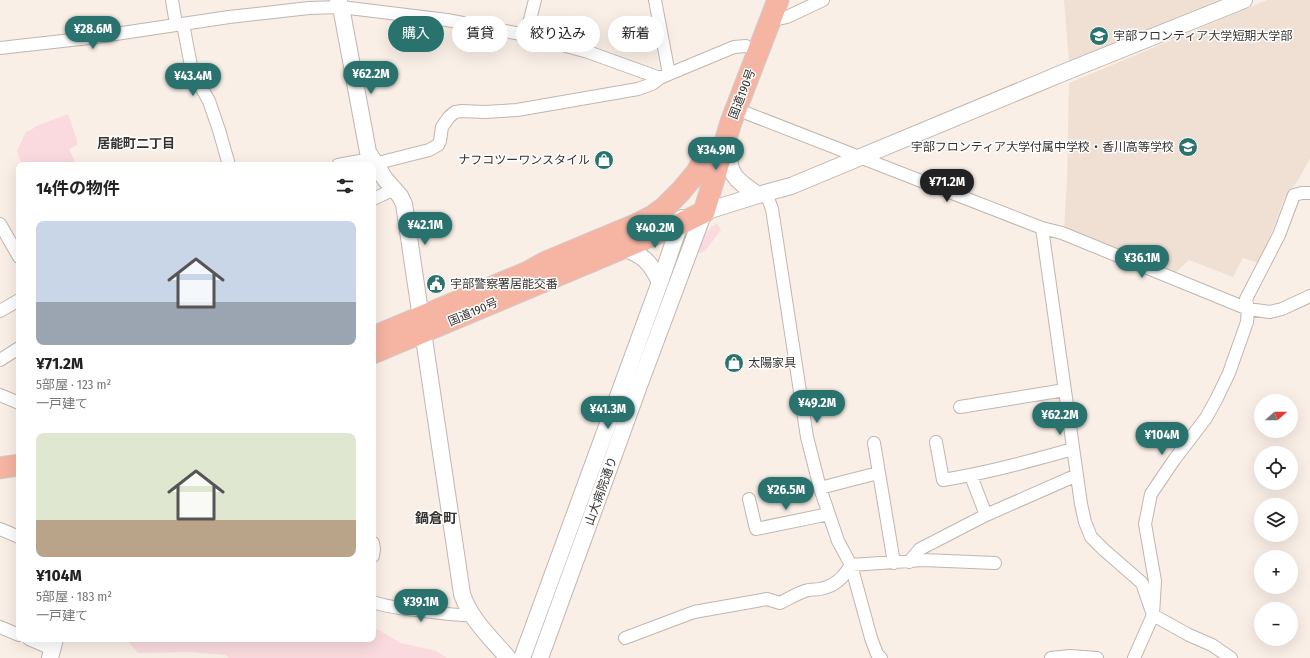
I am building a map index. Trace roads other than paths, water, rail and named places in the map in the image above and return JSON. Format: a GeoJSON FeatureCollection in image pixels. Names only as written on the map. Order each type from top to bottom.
{"type":"FeatureCollection","features":[{"type":"Feature","properties":{"kind":"highway","name":"国道190号"},"geometry":{"type":"LineString","coordinates":[[681,220],[764,0]]}},
{"type":"Feature","properties":{"kind":"highway","name":"国道190号"},"geometry":{"type":"LineString","coordinates":[[376,336],[422,325],[622,248],[681,220],[704,212],[733,115],[778,0]]}},
{"type":"Feature","properties":{"kind":"highway","name":"国道190号"},"geometry":{"type":"LineString","coordinates":[[376,351],[422,325],[546,262],[653,216],[665,207],[681,191],[703,162]]}},
{"type":"Feature","properties":{"kind":"highway","name":"国道190号"},"geometry":{"type":"LineString","coordinates":[[528,272],[548,268],[671,219],[681,220]]}},
{"type":"Feature","properties":{"kind":"highway"},"geometry":{"type":"LineString","coordinates":[[0,468],[16,465]]}},
{"type":"Feature","properties":{"kind":"highway"},"geometry":{"type":"LineString","coordinates":[[0,482],[16,479]]}},
{"type":"Feature","properties":{"kind":"street"},"geometry":{"type":"LineString","coordinates":[[172,0],[192,71],[208,101],[219,130],[228,162]]}},
{"type":"Feature","properties":{"kind":"street"},"geometry":{"type":"LineString","coordinates":[[531,16],[535,0]]}},
{"type":"Feature","properties":{"kind":"street"},"geometry":{"type":"LineString","coordinates":[[655,0],[664,76]]}},
{"type":"Feature","properties":{"kind":"street"},"geometry":{"type":"LineString","coordinates":[[769,21],[787,17],[823,0]]}},
{"type":"Feature","properties":{"kind":"street"},"geometry":{"type":"LineString","coordinates":[[704,212],[792,186],[1065,72],[1244,0]]}},
{"type":"Feature","properties":{"kind":"street"},"geometry":{"type":"LineString","coordinates":[[339,3],[368,152],[373,161]]}},
{"type":"Feature","properties":{"kind":"street"},"geometry":{"type":"LineString","coordinates":[[0,48],[89,38],[179,24],[339,3],[447,20],[516,33]]}},
{"type":"Feature","properties":{"kind":"street"},"geometry":{"type":"LineString","coordinates":[[364,162],[429,150],[438,145],[442,127],[449,117],[455,112],[517,110],[638,89],[652,84],[664,76],[734,47],[746,46]]}},
{"type":"Feature","properties":{"kind":"street"},"geometry":{"type":"LineString","coordinates":[[588,52],[664,76]]}},
{"type":"Feature","properties":{"kind":"street"},"geometry":{"type":"LineString","coordinates":[[881,658],[877,654],[871,638],[851,565],[838,541],[820,488],[807,437],[772,209],[762,194],[742,184],[734,176],[730,167],[728,158],[733,115],[860,157],[1042,228],[1062,233],[1248,309],[1270,312],[1282,309],[1310,296]]}},
{"type":"Feature","properties":{"kind":"street"},"geometry":{"type":"LineString","coordinates":[[376,165],[404,204],[460,581],[465,604],[471,615],[508,658]]}},
{"type":"Feature","properties":{"kind":"street"},"geometry":{"type":"LineString","coordinates":[[376,198],[394,189]]}},
{"type":"Feature","properties":{"kind":"street"},"geometry":{"type":"LineString","coordinates":[[1134,658],[1153,615],[1155,581],[1145,524],[1151,494],[1174,460],[1206,418],[1217,398],[1239,347],[1248,309],[1246,300],[1280,235],[1294,195],[1302,192],[1310,193]]}},
{"type":"Feature","properties":{"kind":"street","name":"山大病院通り"},"geometry":{"type":"LineString","coordinates":[[540,658],[704,212]]}},
{"type":"Feature","properties":{"kind":"street","name":"山大病院通り"},"geometry":{"type":"LineString","coordinates":[[522,658],[660,282],[681,220]]}},
{"type":"Feature","properties":{"kind":"street"},"geometry":{"type":"LineString","coordinates":[[0,224],[16,252]]}},
{"type":"Feature","properties":{"kind":"street"},"geometry":{"type":"LineString","coordinates":[[1042,228],[1077,475],[1084,516],[1091,536],[1103,549],[1142,583],[1153,615],[1189,635],[1212,645],[1231,658]]}},
{"type":"Feature","properties":{"kind":"street"},"geometry":{"type":"LineString","coordinates":[[622,248],[634,252],[644,258],[653,267],[660,282]]}},
{"type":"Feature","properties":{"kind":"street"},"geometry":{"type":"LineString","coordinates":[[0,311],[16,302]]}},
{"type":"Feature","properties":{"kind":"street"},"geometry":{"type":"LineString","coordinates":[[0,360],[16,350]]}},
{"type":"Feature","properties":{"kind":"street"},"geometry":{"type":"LineString","coordinates":[[960,407],[1065,390]]}},
{"type":"Feature","properties":{"kind":"street"},"geometry":{"type":"LineString","coordinates":[[0,395],[16,402]]}},
{"type":"Feature","properties":{"kind":"street"},"geometry":{"type":"LineString","coordinates":[[936,442],[942,480],[972,476],[1074,449]]}},
{"type":"Feature","properties":{"kind":"street"},"geometry":{"type":"LineString","coordinates":[[874,443],[894,563]]}},
{"type":"Feature","properties":{"kind":"street"},"geometry":{"type":"LineString","coordinates":[[820,488],[878,473]]}},
{"type":"Feature","properties":{"kind":"street"},"geometry":{"type":"LineString","coordinates":[[909,562],[920,549],[986,515],[1077,475]]}},
{"type":"Feature","properties":{"kind":"street"},"geometry":{"type":"LineString","coordinates":[[972,476],[986,515]]}},
{"type":"Feature","properties":{"kind":"street"},"geometry":{"type":"LineString","coordinates":[[749,499],[756,529],[829,514]]}},
{"type":"Feature","properties":{"kind":"street"},"geometry":{"type":"LineString","coordinates":[[0,529],[16,536]]}},
{"type":"Feature","properties":{"kind":"street"},"geometry":{"type":"LineString","coordinates":[[851,565],[923,560],[995,563]]}},
{"type":"Feature","properties":{"kind":"street"},"geometry":{"type":"LineString","coordinates":[[626,638],[694,612],[767,599],[780,603],[806,590],[820,589],[831,586],[838,582],[851,565]]}},
{"type":"Feature","properties":{"kind":"street"},"geometry":{"type":"LineString","coordinates":[[376,603],[384,606],[460,616],[471,615]]}},
{"type":"Feature","properties":{"kind":"street"},"geometry":{"type":"LineString","coordinates":[[0,627],[16,634]]}},
{"type":"Feature","properties":{"kind":"street"},"geometry":{"type":"LineString","coordinates":[[36,642],[52,649]]}},
{"type":"Feature","properties":{"kind":"street"},"geometry":{"type":"LineString","coordinates":[[1051,658],[1070,656],[1097,658]]}},
{"type":"Feature","properties":{"kind":"place","name":"宇部フロンティア大学短期大学部"},"geometry":{"type":"Point","coordinates":[1099,36]}},
{"type":"Feature","properties":{"kind":"place","name":"宇部フロンティア大学付属中学校・香川高等学校"},"geometry":{"type":"Point","coordinates":[1188,147]}},
{"type":"Feature","properties":{"kind":"place","name":"ナフコツーワンスタイル"},"geometry":{"type":"Point","coordinates":[604,160]}},
{"type":"Feature","properties":{"kind":"place","name":"宇部警察署居能交番"},"geometry":{"type":"Point","coordinates":[436,284]}},
{"type":"Feature","properties":{"kind":"place","name":"太陽家具"},"geometry":{"type":"Point","coordinates":[734,363]}},
{"type":"Feature","properties":{"kind":"district","name":"居能町二丁目"},"geometry":{"type":"Point","coordinates":[136,143]}},
{"type":"Feature","properties":{"kind":"district","name":"鍋倉町"},"geometry":{"type":"Point","coordinates":[436,518]}}]}
